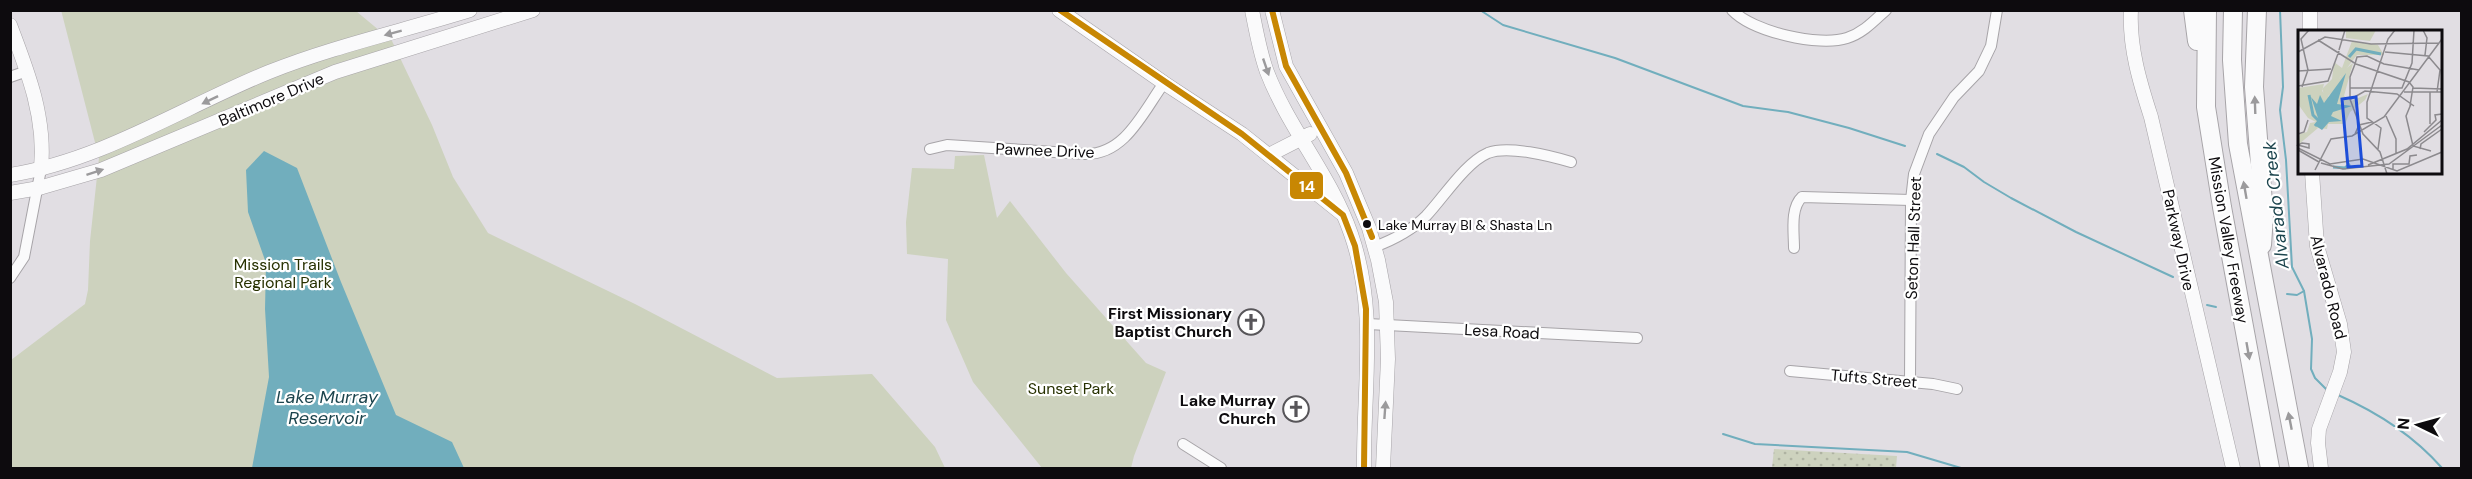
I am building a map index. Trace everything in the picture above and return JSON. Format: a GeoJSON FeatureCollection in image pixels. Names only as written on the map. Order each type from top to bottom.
{"type":"FeatureCollection","features":[{"type":"Feature","properties":{"kind":"highway"},"geometry":{"type":"LineString","coordinates":[[2193,10],[2206,107]]}},
{"type":"Feature","properties":{"kind":"highway","name":"Mission Valley Freeway"},"geometry":{"type":"LineString","coordinates":[[2207,10],[2206,107],[2270,468]]}},
{"type":"Feature","properties":{"kind":"highway","name":"Mission Valley Freeway"},"geometry":{"type":"LineString","coordinates":[[2233,10],[2234,107],[2245,190],[2299,468]]}},
{"type":"Feature","properties":{"kind":"highway"},"geometry":{"type":"LineString","coordinates":[[2257,10],[2255,96],[2264,216],[2260,268]]}},
{"type":"Feature","properties":{"kind":"main road","name":"Baltimore Drive"},"geometry":{"type":"LineString","coordinates":[[10,175],[41,169],[104,148],[270,72],[448,14],[470,10]]}},
{"type":"Feature","properties":{"kind":"main road","name":"Baltimore Drive"},"geometry":{"type":"LineString","coordinates":[[10,193],[39,188],[101,170],[336,72],[533,10]]}},
{"type":"Feature","properties":{"kind":"main road"},"geometry":{"type":"LineString","coordinates":[[1059,10],[1164,83],[1196,102],[1269,155],[1343,215]]}},
{"type":"Feature","properties":{"kind":"main road"},"geometry":{"type":"LineString","coordinates":[[1252,10],[1267,73],[1328,181],[1351,234],[1360,270],[1367,305],[1369,362],[1364,468]]}},
{"type":"Feature","properties":{"kind":"main road"},"geometry":{"type":"LineString","coordinates":[[1272,10],[1286,66],[1346,173],[1369,228],[1383,284],[1388,359],[1383,468]]}},
{"type":"Feature","properties":{"kind":"main road","name":"Parkway Drive"},"geometry":{"type":"LineString","coordinates":[[2131,10],[2133,46],[2139,79],[2151,117],[2233,468]]}},
{"type":"Feature","properties":{"kind":"main road"},"geometry":{"type":"LineString","coordinates":[[2310,10],[2310,30]]}},
{"type":"Feature","properties":{"kind":"main road"},"geometry":{"type":"LineString","coordinates":[[10,26],[27,71],[40,118],[41,169]]}},
{"type":"Feature","properties":{"kind":"main road"},"geometry":{"type":"LineString","coordinates":[[1269,155],[1319,128]]}},
{"type":"Feature","properties":{"kind":"main road","name":"Alvarado Road"},"geometry":{"type":"LineString","coordinates":[[2312,174],[2317,246],[2340,324],[2344,352],[2340,372],[2319,429],[2321,468]]}},
{"type":"Feature","properties":{"kind":"street"},"geometry":{"type":"LineString","coordinates":[[1732,10],[1743,21],[1762,30],[1822,41],[1841,40],[1857,34],[1886,10]]}},
{"type":"Feature","properties":{"kind":"street","name":"Seton Hall Street"},"geometry":{"type":"LineString","coordinates":[[1910,382],[1911,200],[1914,174],[1929,134],[1954,97],[1979,71],[1991,46],[1997,10]]}},
{"type":"Feature","properties":{"kind":"street"},"geometry":{"type":"LineString","coordinates":[[448,14],[455,36]]}},
{"type":"Feature","properties":{"kind":"street"},"geometry":{"type":"LineString","coordinates":[[10,77],[27,71]]}},
{"type":"Feature","properties":{"kind":"street","name":"Pawnee Drive"},"geometry":{"type":"LineString","coordinates":[[930,149],[947,145],[1084,154],[1104,152],[1116,146],[1126,137],[1164,83]]}},
{"type":"Feature","properties":{"kind":"street"},"geometry":{"type":"LineString","coordinates":[[1374,247],[1403,233],[1424,218],[1473,164],[1487,154],[1534,152],[1571,162]]}},
{"type":"Feature","properties":{"kind":"street"},"geometry":{"type":"LineString","coordinates":[[10,278],[24,257],[41,169]]}},
{"type":"Feature","properties":{"kind":"street"},"geometry":{"type":"LineString","coordinates":[[1794,248],[1795,212],[1797,201],[1802,197],[1911,200]]}},
{"type":"Feature","properties":{"kind":"street","name":"Lesa Road"},"geometry":{"type":"LineString","coordinates":[[1368,324],[1637,338]]}},
{"type":"Feature","properties":{"kind":"street","name":"Tufts Street"},"geometry":{"type":"LineString","coordinates":[[1790,371],[1933,384],[1957,389]]}},
{"type":"Feature","properties":{"kind":"street"},"geometry":{"type":"LineString","coordinates":[[1183,444],[1221,468]]}},
{"type":"Feature","properties":{"kind":"green space","name":"Mission Trails Regional Park"},"geometry":{"type":"Polygon","coordinates":[[[61,10],[356,11],[392,41],[432,125],[453,177],[488,233],[635,304],[777,378],[872,374],[935,447],[945,468],[11,468],[11,360],[85,304],[88,290],[90,241],[99,158],[61,10]]]}},
{"type":"Feature","properties":{"kind":"green space","name":"Sunset Park"},"geometry":{"type":"Polygon","coordinates":[[[984,155],[997,218],[1010,201],[1066,273],[1146,363],[1166,372],[1131,468],[1042,468],[973,382],[946,320],[948,259],[907,254],[906,222],[912,168],[954,169],[955,156],[984,155]]]}},
{"type":"Feature","properties":{"kind":"green space"},"geometry":{"type":"Polygon","coordinates":[[[1774,449],[1897,456],[1896,468],[1772,468],[1774,449]]]}},
{"type":"Feature","properties":{"kind":"water","name":"Lake Murray Reservoir"},"geometry":{"type":"Polygon","coordinates":[[[264,151],[297,168],[396,415],[452,442],[464,468],[252,468],[269,377],[265,309],[266,263],[248,212],[246,170],[264,151]]]}},
{"type":"Feature","properties":{"kind":"waterway"},"geometry":{"type":"LineString","coordinates":[[1480,10],[1503,25],[1615,58],[1743,106],[1788,112],[1905,146]]}},
{"type":"Feature","properties":{"kind":"waterway","name":"Alvarado Creek"},"geometry":{"type":"LineString","coordinates":[[2280,10],[2283,87],[2280,110],[2286,160],[2292,267],[2304,291],[2312,339],[2311,369],[2315,378],[2326,389]]}},
{"type":"Feature","properties":{"kind":"waterway"},"geometry":{"type":"LineString","coordinates":[[1937,154],[1964,167],[2011,198],[2076,232],[2173,277]]}},
{"type":"Feature","properties":{"kind":"waterway"},"geometry":{"type":"LineString","coordinates":[[2287,294],[2297,295],[2304,291]]}},
{"type":"Feature","properties":{"kind":"waterway"},"geometry":{"type":"LineString","coordinates":[[2207,305],[2216,307]]}},
{"type":"Feature","properties":{"kind":"waterway","name":"Alvarado Creek"},"geometry":{"type":"LineString","coordinates":[[2338,395],[2367,409],[2407,435],[2442,468]]}},
{"type":"Feature","properties":{"kind":"waterway"},"geometry":{"type":"LineString","coordinates":[[1723,434],[1755,444],[1907,452],[1961,468]]}},
{"type":"Feature","properties":{"kind":"transit line","name":"14"},"geometry":{"type":"LineString","coordinates":[[1060,10],[1242,134],[1343,215],[1355,246],[1366,309],[1364,468]]}},
{"type":"Feature","properties":{"kind":"transit line","name":"14"},"geometry":{"type":"LineString","coordinates":[[1272,10],[1286,66],[1346,173],[1372,237]]}},
{"type":"Feature","properties":{"kind":"place","name":"Lake Murray Bl & Shasta Ln"},"geometry":{"type":"Point","coordinates":[1367,224]}},
{"type":"Feature","properties":{"kind":"place","name":"First Missionary Baptist Church"},"geometry":{"type":"Point","coordinates":[1251,322]}},
{"type":"Feature","properties":{"kind":"place","name":"Lake Murray Church"},"geometry":{"type":"Point","coordinates":[1296,409]}}]}
